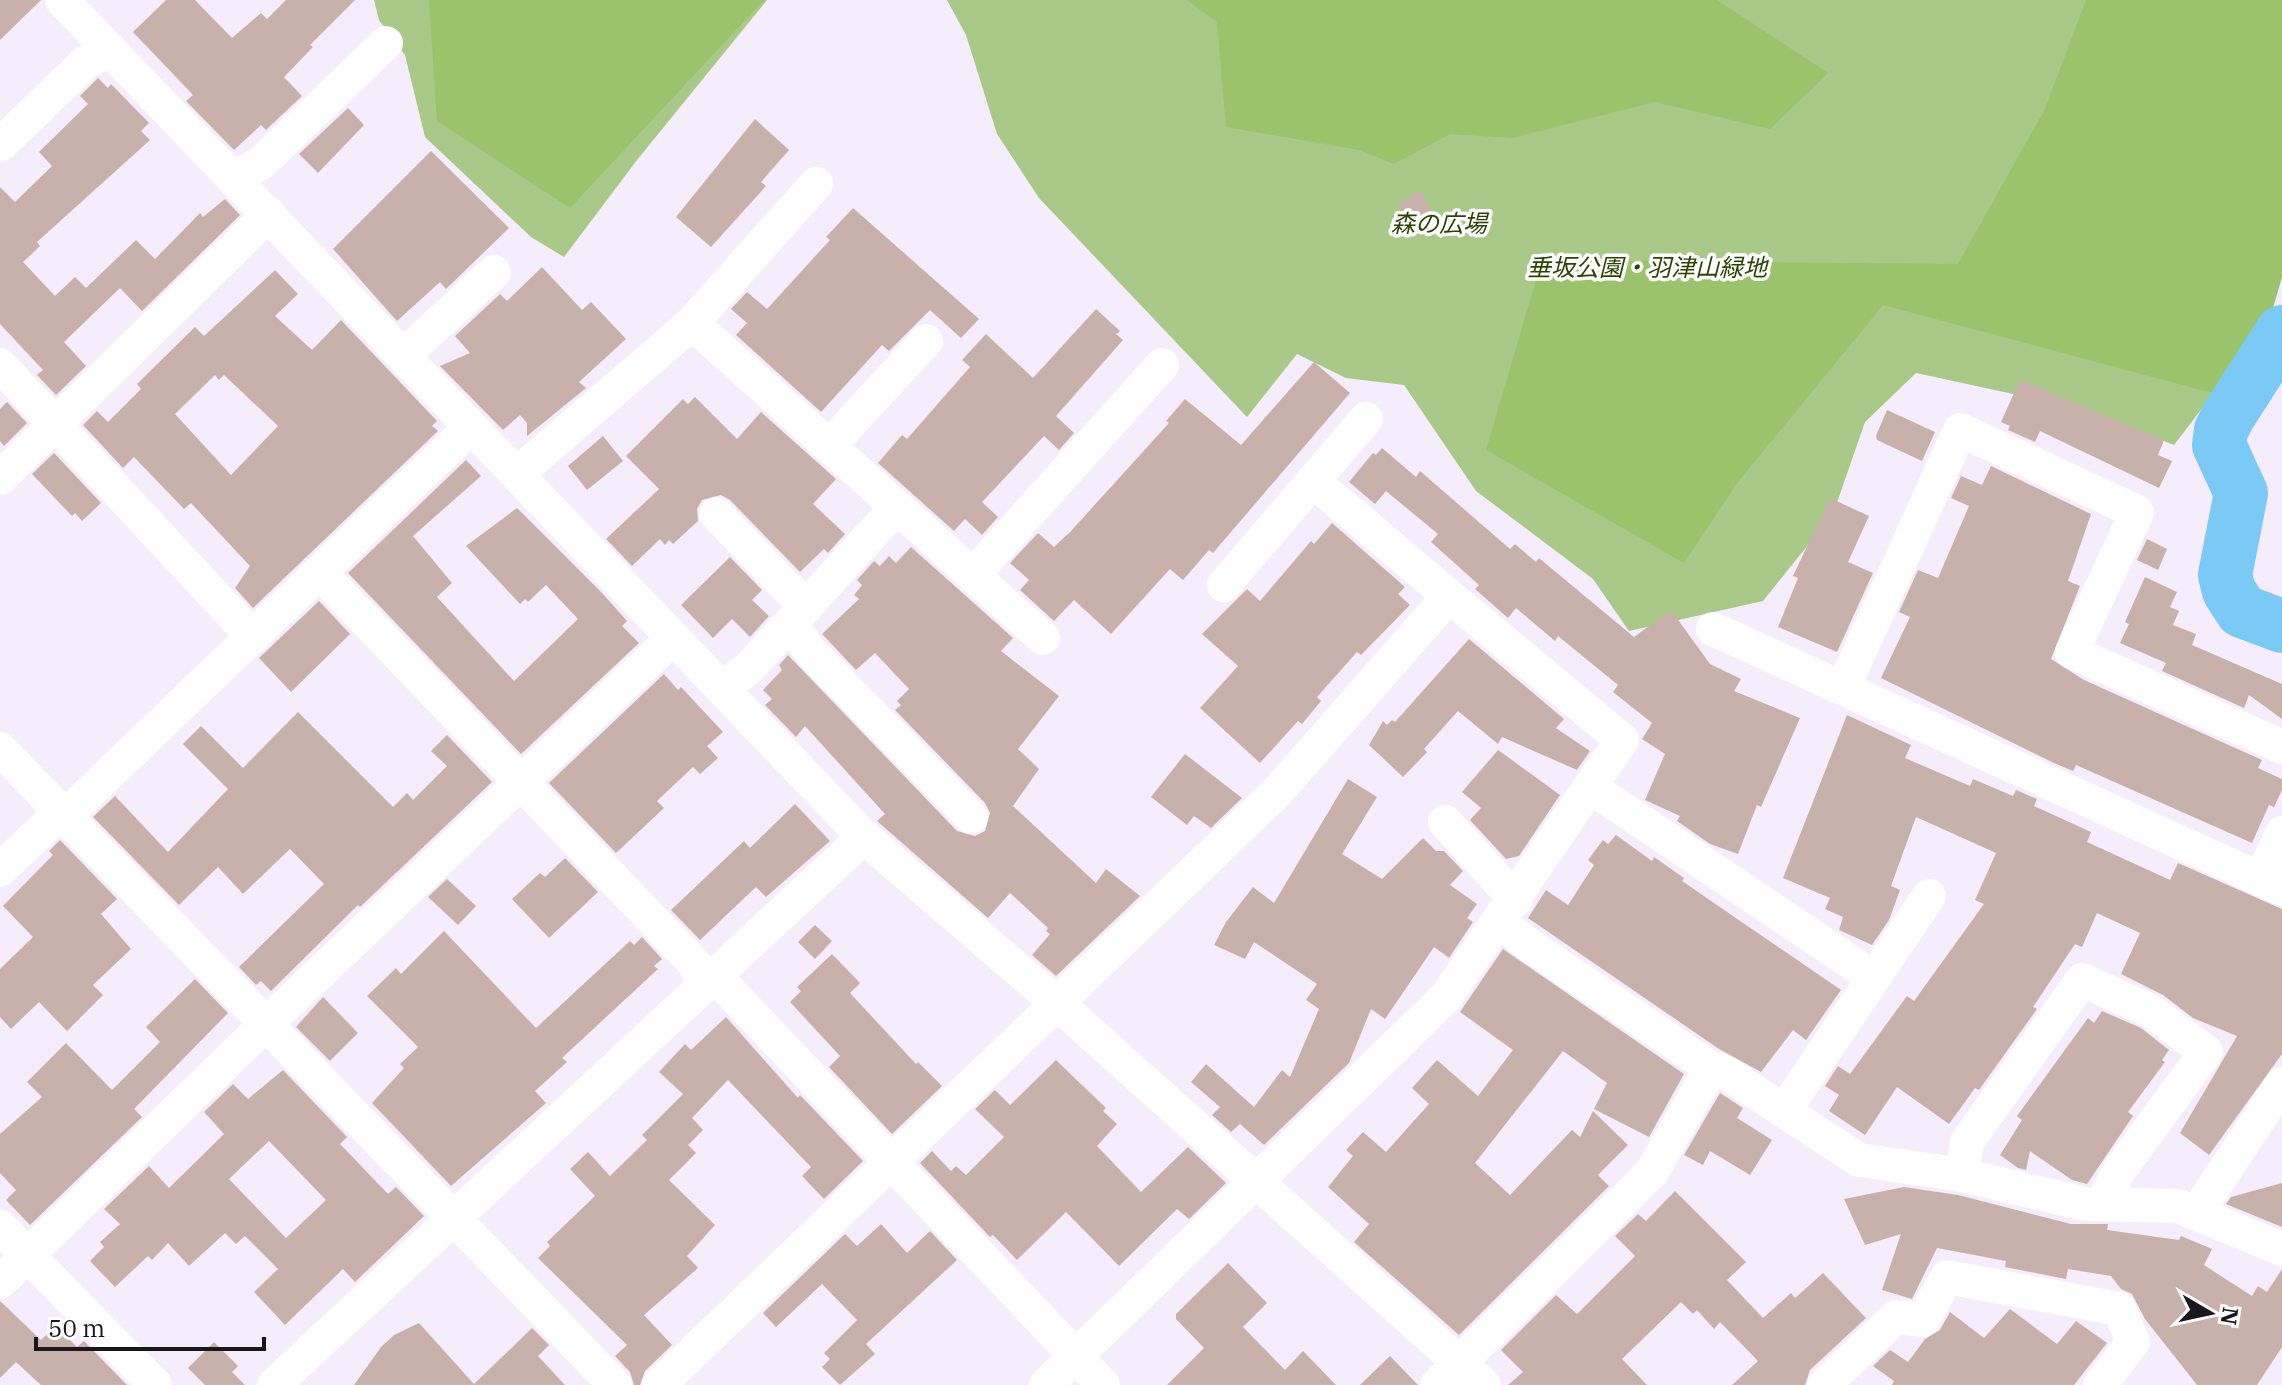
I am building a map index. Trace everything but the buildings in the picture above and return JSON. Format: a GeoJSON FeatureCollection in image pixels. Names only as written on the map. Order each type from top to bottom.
{"type":"FeatureCollection","features":[{"type":"Feature","properties":{"kind":"street"},"geometry":{"type":"LineString","coordinates":[[62,0],[864,837],[1257,1181],[1460,1378],[1652,1172],[1711,1068]]}},
{"type":"Feature","properties":{"kind":"street"},"geometry":{"type":"LineString","coordinates":[[234,178],[261,163],[386,43]]}},
{"type":"Feature","properties":{"kind":"street"},"geometry":{"type":"LineString","coordinates":[[0,145],[86,62],[110,50]]}},
{"type":"Feature","properties":{"kind":"street"},"geometry":{"type":"LineString","coordinates":[[517,474],[692,323],[816,184]]}},
{"type":"Feature","properties":{"kind":"street"},"geometry":{"type":"LineString","coordinates":[[0,478],[269,214]]}},
{"type":"Feature","properties":{"kind":"street"},"geometry":{"type":"LineString","coordinates":[[404,355],[494,272]]}},
{"type":"Feature","properties":{"kind":"street"},"geometry":{"type":"LineString","coordinates":[[692,323],[1043,638]]}},
{"type":"Feature","properties":{"kind":"street"},"geometry":{"type":"LineString","coordinates":[[829,446],[926,341]]}},
{"type":"Feature","properties":{"kind":"street"},"geometry":{"type":"LineString","coordinates":[[0,365],[253,637]]}},
{"type":"Feature","properties":{"kind":"street"},"geometry":{"type":"LineString","coordinates":[[973,575],[1162,365]]}},
{"type":"Feature","properties":{"kind":"street"},"geometry":{"type":"LineString","coordinates":[[1224,585],[1366,419]]}},
{"type":"Feature","properties":{"kind":"street"},"geometry":{"type":"LineString","coordinates":[[0,870],[253,637],[471,427]]}},
{"type":"Feature","properties":{"kind":"street"},"geometry":{"type":"LineString","coordinates":[[1843,688],[1960,430],[2137,512],[2072,652],[2282,747]]}},
{"type":"Feature","properties":{"kind":"street"},"geometry":{"type":"LineString","coordinates":[[1046,1385],[1446,997],[1622,740],[1313,481]]}},
{"type":"Feature","properties":{"kind":"street"},"geometry":{"type":"LineString","coordinates":[[721,688],[748,669],[897,507]]}},
{"type":"Feature","properties":{"kind":"street"},"geometry":{"type":"LineString","coordinates":[[716,514],[798,615],[808,649],[971,817]]}},
{"type":"Feature","properties":{"kind":"street"},"geometry":{"type":"LineString","coordinates":[[320,573],[1103,1385]]}},
{"type":"Feature","properties":{"kind":"street"},"geometry":{"type":"LineString","coordinates":[[659,1385],[1277,792],[1449,596]]}},
{"type":"Feature","properties":{"kind":"street"},"geometry":{"type":"LineString","coordinates":[[1713,629],[2271,884],[2282,833]]}},
{"type":"Feature","properties":{"kind":"street"},"geometry":{"type":"LineString","coordinates":[[0,1282],[267,1023],[673,638]]}},
{"type":"Feature","properties":{"kind":"street"},"geometry":{"type":"LineString","coordinates":[[0,749],[615,1385]]}},
{"type":"Feature","properties":{"kind":"street"},"geometry":{"type":"LineString","coordinates":[[1590,787],[1873,977]]}},
{"type":"Feature","properties":{"kind":"street"},"geometry":{"type":"LineString","coordinates":[[1445,822],[1508,910],[1525,942],[1711,1068],[1723,1071],[1859,1160],[1962,1175],[2085,1204],[2178,1206],[2198,1211],[2282,1249]]}},
{"type":"Feature","properties":{"kind":"street"},"geometry":{"type":"LineString","coordinates":[[274,1385],[864,837]]}},
{"type":"Feature","properties":{"kind":"street"},"geometry":{"type":"LineString","coordinates":[[1784,1111],[1929,896]]}},
{"type":"Feature","properties":{"kind":"street"},"geometry":{"type":"LineString","coordinates":[[1962,1175],[1967,1142],[2082,980],[2151,1011],[2206,1052],[2118,1172],[2103,1204]]}},
{"type":"Feature","properties":{"kind":"street"},"geometry":{"type":"LineString","coordinates":[[2198,1211],[2282,1084]]}},
{"type":"Feature","properties":{"kind":"street"},"geometry":{"type":"LineString","coordinates":[[0,1227],[155,1385]]}},
{"type":"Feature","properties":{"kind":"street"},"geometry":{"type":"LineString","coordinates":[[1824,1385],[1896,1317],[1923,1320],[1947,1277],[2119,1309],[2133,1342],[2100,1385]]}},
{"type":"Feature","properties":{"kind":"green space"},"geometry":{"type":"Polygon","coordinates":[[[374,0],[767,0],[637,160],[564,257],[531,237],[425,137],[405,55],[379,20],[374,0]]]}},
{"type":"Feature","properties":{"kind":"green space"},"geometry":{"type":"Polygon","coordinates":[[[429,0],[764,0],[570,208],[437,121],[429,0]]]}},
{"type":"Feature","properties":{"kind":"green space","name":"垂坂公園・羽津山緑地"},"geometry":{"type":"Polygon","coordinates":[[[947,0],[2282,0],[2220,385],[2174,445],[2082,409],[1916,373],[1865,422],[1833,514],[1763,601],[1629,631],[1593,579],[1476,491],[1404,385],[1346,378],[1297,354],[1247,417],[1039,198],[997,134],[966,35],[947,0]]]}},
{"type":"Feature","properties":{"kind":"green space"},"geometry":{"type":"Polygon","coordinates":[[[1187,0],[1717,0],[1828,73],[1770,129],[1655,102],[1512,138],[1450,134],[1394,164],[1359,150],[1226,127],[1217,22],[1187,0]]]}},
{"type":"Feature","properties":{"kind":"green space"},"geometry":{"type":"Polygon","coordinates":[[[2086,0],[2282,0],[2282,277],[2246,402],[1883,305],[1738,482],[1684,563],[1486,450],[1542,260],[1958,264],[2045,109],[2086,0]]]}},
{"type":"Feature","properties":{"kind":"waterway"},"geometry":{"type":"LineString","coordinates":[[2282,332],[2229,415],[2221,430],[2219,445],[2241,493],[2225,575],[2229,591],[2242,611],[2282,626]]}},
{"type":"Feature","properties":{"kind":"park label","name":"森の広場"},"geometry":{"type":"Point","coordinates":[1439,223]}}]}
